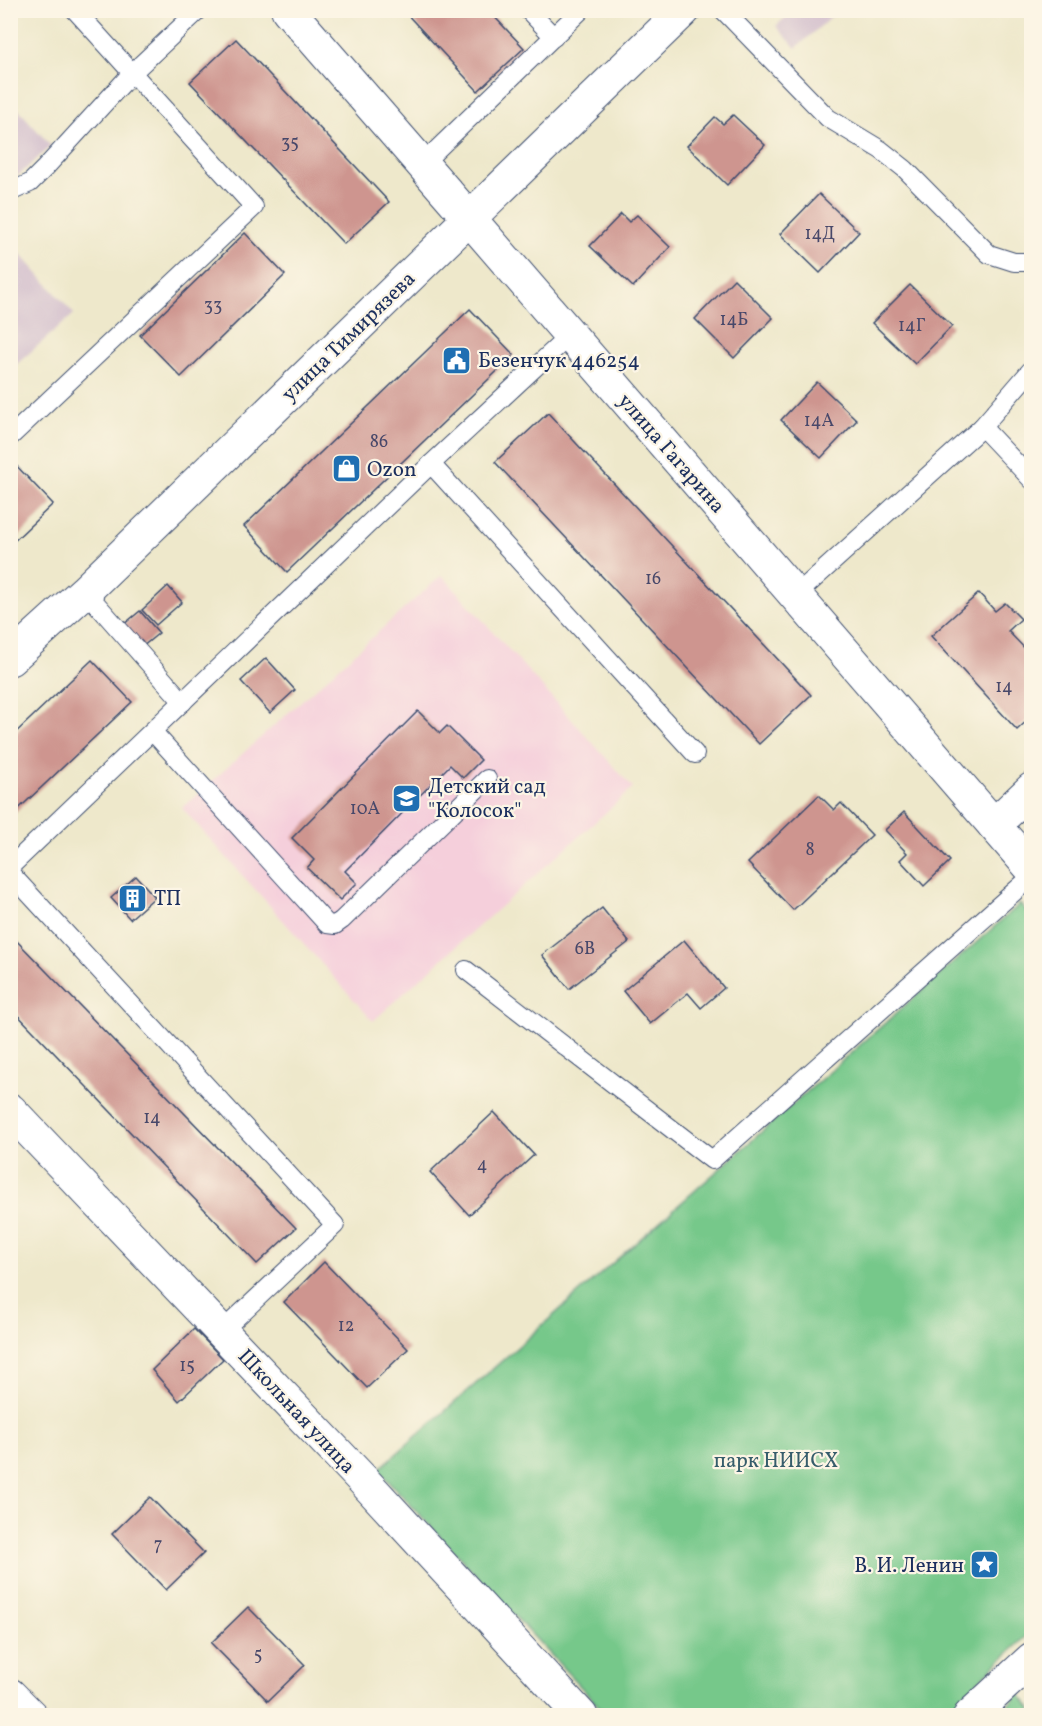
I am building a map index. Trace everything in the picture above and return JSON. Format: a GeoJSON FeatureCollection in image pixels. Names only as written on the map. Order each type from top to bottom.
{"type":"FeatureCollection","features":[{"type":"Feature","properties":{"kind":"street","name":"улица Гагарина"},"geometry":{"type":"LineString","coordinates":[[288,10],[1032,869]]}},
{"type":"Feature","properties":{"kind":"street","name":"улица Тимирязева"},"geometry":{"type":"LineString","coordinates":[[10,659],[85,591],[684,10]]}},
{"type":"Feature","properties":{"kind":"street"},"geometry":{"type":"LineString","coordinates":[[994,825],[1032,789]]}},
{"type":"Feature","properties":{"kind":"street","name":"Школьная улица"},"geometry":{"type":"LineString","coordinates":[[10,1110],[370,1488],[581,1716]]}},
{"type":"Feature","properties":{"kind":"street"},"geometry":{"type":"LineString","coordinates":[[970,1716],[1032,1659]]}},
{"type":"Feature","properties":{"kind":"street"},"geometry":{"type":"LineString","coordinates":[[10,1695],[31,1716]]}},
{"type":"Feature","properties":{"kind":"lane"},"geometry":{"type":"LineString","coordinates":[[10,437],[254,207],[75,10]]}},
{"type":"Feature","properties":{"kind":"lane"},"geometry":{"type":"LineString","coordinates":[[10,192],[30,183],[132,73],[199,10]]}},
{"type":"Feature","properties":{"kind":"lane"},"geometry":{"type":"LineString","coordinates":[[528,10],[554,37]]}},
{"type":"Feature","properties":{"kind":"lane"},"geometry":{"type":"LineString","coordinates":[[422,164],[581,10]]}},
{"type":"Feature","properties":{"kind":"lane"},"geometry":{"type":"LineString","coordinates":[[723,10],[828,118],[881,150],[905,170],[989,254],[1014,262],[1032,262]]}},
{"type":"Feature","properties":{"kind":"lane"},"geometry":{"type":"LineString","coordinates":[[10,867],[570,335]]}},
{"type":"Feature","properties":{"kind":"lane"},"geometry":{"type":"LineString","coordinates":[[795,596],[982,427],[1032,369]]}},
{"type":"Feature","properties":{"kind":"lane"},"geometry":{"type":"LineString","coordinates":[[982,427],[1032,480]]}},
{"type":"Feature","properties":{"kind":"lane"},"geometry":{"type":"LineString","coordinates":[[432,464],[694,754]]}},
{"type":"Feature","properties":{"kind":"lane"},"geometry":{"type":"LineString","coordinates":[[85,591],[183,702]]}},
{"type":"Feature","properties":{"kind":"lane"},"geometry":{"type":"LineString","coordinates":[[153,732],[327,924],[335,925],[342,920],[487,779]]}},
{"type":"Feature","properties":{"kind":"lane"},"geometry":{"type":"LineString","coordinates":[[10,873],[335,1225],[222,1331]]}},
{"type":"Feature","properties":{"kind":"lane"},"geometry":{"type":"LineString","coordinates":[[466,970],[711,1160],[1032,876]]}},
{"type":"Feature","properties":{"kind":"shaded area"},"geometry":{"type":"Polygon","coordinates":[[[794,10],[838,11],[796,48],[776,26],[794,10]]]}},
{"type":"Feature","properties":{"kind":"shaded area"},"geometry":{"type":"Polygon","coordinates":[[[10,100],[51,146],[11,182],[10,182],[10,100]]]}},
{"type":"Feature","properties":{"kind":"shaded area"},"geometry":{"type":"Polygon","coordinates":[[[10,242],[74,314],[11,369],[10,369],[10,242]]]}},
{"type":"Feature","properties":{"kind":"shaded area","name":"Детский сад \"Колосок\""},"geometry":{"type":"Polygon","coordinates":[[[442,575],[633,788],[373,1021],[182,808],[442,575]]]}},
{"type":"Feature","properties":{"kind":"green space","name":"парк НИИСХ"},"geometry":{"type":"Polygon","coordinates":[[[1020,904],[1032,917],[1031,1632],[942,1715],[607,1715],[378,1470],[1020,904]]]}},
{"type":"Feature","properties":{"kind":"green space"},"geometry":{"type":"Polygon","coordinates":[[[1019,1694],[1031,1708],[1031,1715],[1017,1715],[1007,1706],[1019,1694]]]}},
{"type":"Feature","properties":{"kind":"building"},"geometry":{"type":"Polygon","coordinates":[[[403,10],[488,10],[524,48],[478,91],[403,10]]]}},
{"type":"Feature","properties":{"kind":"building"},"geometry":{"type":"Polygon","coordinates":[[[236,39],[389,202],[344,244],[190,82],[236,39]]]}},
{"type":"Feature","properties":{"kind":"building"},"geometry":{"type":"Polygon","coordinates":[[[733,115],[765,145],[727,185],[687,146],[715,117],[723,124],[733,115]]]}},
{"type":"Feature","properties":{"kind":"building"},"geometry":{"type":"Polygon","coordinates":[[[819,194],[859,232],[820,273],[780,234],[819,194]]]}},
{"type":"Feature","properties":{"kind":"building"},"geometry":{"type":"Polygon","coordinates":[[[621,214],[629,222],[637,215],[670,247],[633,287],[590,246],[621,214]]]}},
{"type":"Feature","properties":{"kind":"building"},"geometry":{"type":"Polygon","coordinates":[[[245,233],[285,275],[181,377],[140,335],[245,233]]]}},
{"type":"Feature","properties":{"kind":"building"},"geometry":{"type":"Polygon","coordinates":[[[734,279],[773,318],[734,358],[695,319],[734,279]]]}},
{"type":"Feature","properties":{"kind":"building"},"geometry":{"type":"Polygon","coordinates":[[[910,285],[952,326],[915,364],[872,323],[910,285]]]}},
{"type":"Feature","properties":{"kind":"building"},"geometry":{"type":"Polygon","coordinates":[[[470,309],[514,355],[287,572],[244,526],[470,309]]]}},
{"type":"Feature","properties":{"kind":"building"},"geometry":{"type":"Polygon","coordinates":[[[817,382],[857,420],[821,458],[781,420],[817,382]]]}},
{"type":"Feature","properties":{"kind":"building"},"geometry":{"type":"Polygon","coordinates":[[[548,413],[811,695],[759,744],[495,462],[548,413]]]}},
{"type":"Feature","properties":{"kind":"building"},"geometry":{"type":"Polygon","coordinates":[[[10,459],[53,504],[10,545],[10,459]]]}},
{"type":"Feature","properties":{"kind":"building"},"geometry":{"type":"Polygon","coordinates":[[[168,586],[182,602],[156,625],[142,610],[168,586]]]}},
{"type":"Feature","properties":{"kind":"building"},"geometry":{"type":"Polygon","coordinates":[[[979,593],[995,611],[1005,603],[1021,619],[1008,631],[1032,656],[1032,716],[1017,730],[931,636],[979,593]]]}},
{"type":"Feature","properties":{"kind":"building"},"geometry":{"type":"Polygon","coordinates":[[[140,611],[159,633],[142,647],[123,625],[140,611]]]}},
{"type":"Feature","properties":{"kind":"building"},"geometry":{"type":"Polygon","coordinates":[[[266,658],[295,690],[270,713],[241,681],[266,658]]]}},
{"type":"Feature","properties":{"kind":"building"},"geometry":{"type":"Polygon","coordinates":[[[92,660],[132,702],[10,817],[10,738],[92,660]]]}},
{"type":"Feature","properties":{"kind":"building"},"geometry":{"type":"Polygon","coordinates":[[[418,711],[440,733],[447,726],[481,760],[463,778],[450,765],[345,871],[357,883],[340,900],[307,868],[314,860],[292,838],[418,711]]]}},
{"type":"Feature","properties":{"kind":"building"},"geometry":{"type":"Polygon","coordinates":[[[819,795],[834,810],[841,803],[872,835],[793,910],[748,863],[819,795]]]}},
{"type":"Feature","properties":{"kind":"building"},"geometry":{"type":"Polygon","coordinates":[[[904,812],[950,861],[924,886],[900,860],[907,853],[885,830],[904,812]]]}},
{"type":"Feature","properties":{"kind":"building","name":"ТП"},"geometry":{"type":"Polygon","coordinates":[[[136,876],[155,897],[130,919],[111,898],[136,876]]]}},
{"type":"Feature","properties":{"kind":"building"},"geometry":{"type":"Polygon","coordinates":[[[602,908],[629,942],[569,989],[542,955],[602,908]]]}},
{"type":"Feature","properties":{"kind":"building"},"geometry":{"type":"Polygon","coordinates":[[[10,934],[296,1228],[257,1264],[10,1007],[10,934]]]}},
{"type":"Feature","properties":{"kind":"building"},"geometry":{"type":"Polygon","coordinates":[[[684,940],[724,988],[701,1008],[688,993],[650,1024],[623,991],[684,940]]]}},
{"type":"Feature","properties":{"kind":"building"},"geometry":{"type":"Polygon","coordinates":[[[494,1112],[534,1155],[469,1215],[430,1172],[494,1112]]]}},
{"type":"Feature","properties":{"kind":"building"},"geometry":{"type":"Polygon","coordinates":[[[324,1262],[408,1349],[367,1388],[284,1302],[324,1262]]]}},
{"type":"Feature","properties":{"kind":"building"},"geometry":{"type":"Polygon","coordinates":[[[194,1329],[223,1359],[179,1401],[152,1370],[194,1329]]]}},
{"type":"Feature","properties":{"kind":"building"},"geometry":{"type":"Polygon","coordinates":[[[150,1497],[204,1553],[166,1590],[112,1534],[150,1497]]]}},
{"type":"Feature","properties":{"kind":"building"},"geometry":{"type":"Polygon","coordinates":[[[248,1607],[305,1665],[268,1701],[211,1643],[248,1607]]]}},
{"type":"Feature","properties":{"kind":"place","name":"Безенчук 446254"},"geometry":{"type":"Point","coordinates":[457,360]}},
{"type":"Feature","properties":{"kind":"place","name":"Ozon"},"geometry":{"type":"Point","coordinates":[346,469]}},
{"type":"Feature","properties":{"kind":"place","name":"Детский сад \"Колосок\""},"geometry":{"type":"Point","coordinates":[407,798]}},
{"type":"Feature","properties":{"kind":"place","name":"ТП"},"geometry":{"type":"Point","coordinates":[133,898]}},
{"type":"Feature","properties":{"kind":"place","name":"В. И. Ленин"},"geometry":{"type":"Point","coordinates":[985,1565]}}]}
